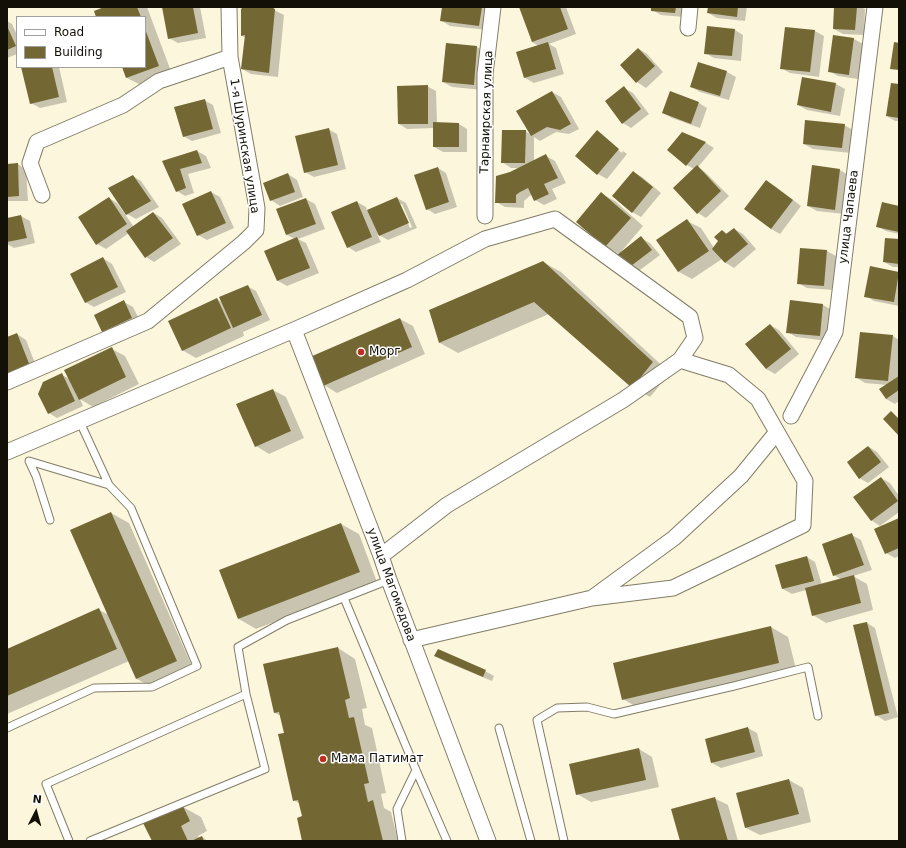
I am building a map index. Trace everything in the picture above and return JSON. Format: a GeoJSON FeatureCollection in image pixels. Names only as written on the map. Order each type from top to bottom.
{"type":"FeatureCollection","features":[{"type":"Feature","properties":{"kind":"street","name":"1-я Шуринская улица"},"geometry":{"type":"LineString","coordinates":[[7,382],[148,321],[244,242],[256,230],[257,208],[230,57],[229,7]]}},
{"type":"Feature","properties":{"kind":"street","name":"Тарнаирская улица"},"geometry":{"type":"LineString","coordinates":[[485,216],[485,74],[493,7]]}},
{"type":"Feature","properties":{"kind":"street"},"geometry":{"type":"LineString","coordinates":[[688,28],[690,7]]}},
{"type":"Feature","properties":{"kind":"street","name":"улица Чапаева"},"geometry":{"type":"LineString","coordinates":[[791,416],[835,332],[875,7]]}},
{"type":"Feature","properties":{"kind":"street"},"geometry":{"type":"LineString","coordinates":[[42,195],[30,163],[37,142],[123,105],[159,81],[230,57]]}},
{"type":"Feature","properties":{"kind":"street"},"geometry":{"type":"LineString","coordinates":[[7,452],[79,420],[294,330],[407,280],[485,239],[555,219],[690,317],[695,338],[680,360],[623,400],[447,505],[381,556]]}},
{"type":"Feature","properties":{"kind":"street","name":"улица Магомедова"},"geometry":{"type":"LineString","coordinates":[[294,330],[488,841]]}},
{"type":"Feature","properties":{"kind":"street"},"geometry":{"type":"LineString","coordinates":[[411,640],[592,598],[673,588],[804,525],[805,481],[758,399],[729,375],[680,360]]}},
{"type":"Feature","properties":{"kind":"street"},"geometry":{"type":"LineString","coordinates":[[592,598],[674,538],[741,476],[777,432]]}},
{"type":"Feature","properties":{"kind":"lane"},"geometry":{"type":"LineString","coordinates":[[7,728],[94,688],[152,687],[197,666],[131,508],[109,485],[79,420]]}},
{"type":"Feature","properties":{"kind":"lane"},"geometry":{"type":"LineString","coordinates":[[50,520],[36,476],[29,461],[109,485]]}},
{"type":"Feature","properties":{"kind":"lane"},"geometry":{"type":"LineString","coordinates":[[90,841],[265,769],[246,694],[238,648],[287,620],[389,580]]}},
{"type":"Feature","properties":{"kind":"lane"},"geometry":{"type":"LineString","coordinates":[[344,598],[447,841]]}},
{"type":"Feature","properties":{"kind":"lane"},"geometry":{"type":"LineString","coordinates":[[564,841],[537,720],[557,708],[587,707],[614,714],[808,667],[818,716]]}},
{"type":"Feature","properties":{"kind":"lane"},"geometry":{"type":"LineString","coordinates":[[69,841],[46,784],[246,694]]}},
{"type":"Feature","properties":{"kind":"lane"},"geometry":{"type":"LineString","coordinates":[[500,728],[531,841]]}},
{"type":"Feature","properties":{"kind":"lane"},"geometry":{"type":"LineString","coordinates":[[402,841],[397,809],[416,770]]}},
{"type":"Feature","properties":{"kind":"building"},"geometry":{"type":"Polygon","coordinates":[[[104,7],[137,7],[141,16],[96,16],[94,11],[104,7]]]}},
{"type":"Feature","properties":{"kind":"building"},"geometry":{"type":"Polygon","coordinates":[[[162,7],[193,7],[198,33],[168,39],[162,7]]]}},
{"type":"Feature","properties":{"kind":"building"},"geometry":{"type":"Polygon","coordinates":[[[243,7],[271,7],[275,9],[269,73],[241,69],[245,35],[241,36],[241,9],[243,7]]]}},
{"type":"Feature","properties":{"kind":"building"},"geometry":{"type":"Polygon","coordinates":[[[442,7],[482,7],[479,26],[440,21],[442,7]]]}},
{"type":"Feature","properties":{"kind":"building"},"geometry":{"type":"Polygon","coordinates":[[[519,7],[560,7],[568,29],[532,42],[519,7]]]}},
{"type":"Feature","properties":{"kind":"building"},"geometry":{"type":"Polygon","coordinates":[[[651,7],[676,7],[675,13],[651,11],[651,7]]]}},
{"type":"Feature","properties":{"kind":"building"},"geometry":{"type":"Polygon","coordinates":[[[708,7],[738,7],[737,17],[707,13],[708,7]]]}},
{"type":"Feature","properties":{"kind":"building"},"geometry":{"type":"Polygon","coordinates":[[[834,7],[857,7],[855,30],[833,29],[834,7]]]}},
{"type":"Feature","properties":{"kind":"building"},"geometry":{"type":"Polygon","coordinates":[[[7,26],[16,46],[7,50],[7,26]]]}},
{"type":"Feature","properties":{"kind":"building"},"geometry":{"type":"Polygon","coordinates":[[[707,26],[735,29],[732,56],[704,54],[707,26]]]}},
{"type":"Feature","properties":{"kind":"building"},"geometry":{"type":"Polygon","coordinates":[[[785,27],[815,30],[810,72],[780,69],[785,27]]]}},
{"type":"Feature","properties":{"kind":"building"},"geometry":{"type":"Polygon","coordinates":[[[146,32],[159,66],[126,78],[122,68],[146,68],[146,32]]]}},
{"type":"Feature","properties":{"kind":"building"},"geometry":{"type":"Polygon","coordinates":[[[833,35],[854,38],[849,75],[828,72],[833,35]]]}},
{"type":"Feature","properties":{"kind":"building"},"geometry":{"type":"Polygon","coordinates":[[[548,42],[556,69],[524,78],[516,52],[548,42]]]}},
{"type":"Feature","properties":{"kind":"building"},"geometry":{"type":"Polygon","coordinates":[[[894,42],[899,43],[899,70],[890,69],[894,42]]]}},
{"type":"Feature","properties":{"kind":"building"},"geometry":{"type":"Polygon","coordinates":[[[446,43],[477,46],[474,85],[442,82],[446,43]]]}},
{"type":"Feature","properties":{"kind":"building"},"geometry":{"type":"Polygon","coordinates":[[[638,48],[655,66],[636,83],[620,65],[638,48]]]}},
{"type":"Feature","properties":{"kind":"building"},"geometry":{"type":"Polygon","coordinates":[[[698,62],[727,71],[720,96],[690,87],[698,62]]]}},
{"type":"Feature","properties":{"kind":"building"},"geometry":{"type":"Polygon","coordinates":[[[21,68],[52,68],[59,97],[30,104],[21,68]]]}},
{"type":"Feature","properties":{"kind":"building"},"geometry":{"type":"Polygon","coordinates":[[[802,77],[836,83],[831,112],[797,105],[802,77]]]}},
{"type":"Feature","properties":{"kind":"building"},"geometry":{"type":"Polygon","coordinates":[[[891,83],[899,84],[899,118],[886,116],[891,83]]]}},
{"type":"Feature","properties":{"kind":"building"},"geometry":{"type":"Polygon","coordinates":[[[428,85],[428,124],[398,124],[397,86],[428,85]]]}},
{"type":"Feature","properties":{"kind":"building"},"geometry":{"type":"Polygon","coordinates":[[[624,86],[641,109],[622,124],[605,101],[624,86]]]}},
{"type":"Feature","properties":{"kind":"building"},"geometry":{"type":"Polygon","coordinates":[[[552,91],[571,124],[560,130],[547,127],[531,136],[516,111],[552,91]]]}},
{"type":"Feature","properties":{"kind":"building"},"geometry":{"type":"Polygon","coordinates":[[[670,91],[699,102],[691,124],[662,113],[670,91]]]}},
{"type":"Feature","properties":{"kind":"building"},"geometry":{"type":"Polygon","coordinates":[[[205,99],[213,129],[183,137],[174,107],[205,99]]]}},
{"type":"Feature","properties":{"kind":"building"},"geometry":{"type":"Polygon","coordinates":[[[805,120],[845,124],[842,148],[803,144],[805,120]]]}},
{"type":"Feature","properties":{"kind":"building"},"geometry":{"type":"Polygon","coordinates":[[[433,122],[459,123],[459,147],[433,147],[433,122]]]}},
{"type":"Feature","properties":{"kind":"building"},"geometry":{"type":"Polygon","coordinates":[[[329,128],[338,165],[304,173],[295,136],[329,128]]]}},
{"type":"Feature","properties":{"kind":"building"},"geometry":{"type":"Polygon","coordinates":[[[502,130],[526,130],[525,163],[501,163],[502,130]]]}},
{"type":"Feature","properties":{"kind":"building"},"geometry":{"type":"Polygon","coordinates":[[[597,130],[619,149],[597,175],[575,156],[597,130]]]}},
{"type":"Feature","properties":{"kind":"building"},"geometry":{"type":"Polygon","coordinates":[[[682,132],[706,142],[686,166],[667,150],[682,132]]]}},
{"type":"Feature","properties":{"kind":"building"},"geometry":{"type":"Polygon","coordinates":[[[197,150],[202,163],[180,169],[186,188],[176,192],[162,161],[197,150]]]}},
{"type":"Feature","properties":{"kind":"building"},"geometry":{"type":"Polygon","coordinates":[[[546,154],[558,178],[544,184],[549,194],[534,201],[528,188],[516,195],[516,203],[495,203],[496,176],[510,172],[546,154]]]}},
{"type":"Feature","properties":{"kind":"building"},"geometry":{"type":"Polygon","coordinates":[[[18,163],[19,196],[7,197],[7,164],[18,163]]]}},
{"type":"Feature","properties":{"kind":"building"},"geometry":{"type":"Polygon","coordinates":[[[697,165],[721,191],[697,214],[673,188],[697,165]]]}},
{"type":"Feature","properties":{"kind":"building"},"geometry":{"type":"Polygon","coordinates":[[[812,165],[840,169],[835,210],[807,206],[812,165]]]}},
{"type":"Feature","properties":{"kind":"building"},"geometry":{"type":"Polygon","coordinates":[[[438,167],[449,202],[426,210],[414,175],[438,167]]]}},
{"type":"Feature","properties":{"kind":"building"},"geometry":{"type":"Polygon","coordinates":[[[633,171],[653,187],[632,213],[612,196],[633,171]]]}},
{"type":"Feature","properties":{"kind":"building"},"geometry":{"type":"Polygon","coordinates":[[[288,173],[295,192],[270,201],[263,183],[288,173]]]}},
{"type":"Feature","properties":{"kind":"building"},"geometry":{"type":"Polygon","coordinates":[[[133,175],[151,201],[126,215],[108,188],[133,175]]]}},
{"type":"Feature","properties":{"kind":"building"},"geometry":{"type":"Polygon","coordinates":[[[766,180],[793,200],[771,229],[744,209],[766,180]]]}},
{"type":"Feature","properties":{"kind":"building"},"geometry":{"type":"Polygon","coordinates":[[[211,191],[226,223],[197,236],[182,204],[211,191]]]}},
{"type":"Feature","properties":{"kind":"building"},"geometry":{"type":"Polygon","coordinates":[[[601,192],[631,218],[605,247],[576,222],[601,192]]]}},
{"type":"Feature","properties":{"kind":"building"},"geometry":{"type":"Polygon","coordinates":[[[109,197],[127,224],[96,245],[78,217],[109,197]]]}},
{"type":"Feature","properties":{"kind":"building"},"geometry":{"type":"Polygon","coordinates":[[[397,197],[409,223],[379,236],[367,210],[397,197]]]}},
{"type":"Feature","properties":{"kind":"building"},"geometry":{"type":"Polygon","coordinates":[[[306,198],[316,224],[286,235],[276,209],[306,198]]]}},
{"type":"Feature","properties":{"kind":"building"},"geometry":{"type":"Polygon","coordinates":[[[357,201],[372,237],[347,248],[331,212],[357,201]]]}},
{"type":"Feature","properties":{"kind":"building"},"geometry":{"type":"Polygon","coordinates":[[[882,202],[899,206],[899,232],[876,227],[882,202]]]}},
{"type":"Feature","properties":{"kind":"building"},"geometry":{"type":"Polygon","coordinates":[[[153,212],[173,238],[145,258],[126,231],[153,212]]]}},
{"type":"Feature","properties":{"kind":"building"},"geometry":{"type":"Polygon","coordinates":[[[21,215],[27,238],[7,242],[7,218],[21,215]]]}},
{"type":"Feature","properties":{"kind":"building"},"geometry":{"type":"Polygon","coordinates":[[[687,219],[709,251],[678,272],[656,240],[687,219]]]}},
{"type":"Feature","properties":{"kind":"building"},"geometry":{"type":"Polygon","coordinates":[[[734,228],[748,244],[725,263],[712,249],[718,241],[714,237],[722,230],[726,234],[734,228]]]}},
{"type":"Feature","properties":{"kind":"building"},"geometry":{"type":"Polygon","coordinates":[[[641,236],[652,250],[627,269],[617,255],[641,236]]]}},
{"type":"Feature","properties":{"kind":"building"},"geometry":{"type":"Polygon","coordinates":[[[297,237],[310,268],[277,281],[264,251],[297,237]]]}},
{"type":"Feature","properties":{"kind":"building"},"geometry":{"type":"Polygon","coordinates":[[[885,238],[899,239],[899,264],[883,262],[885,238]]]}},
{"type":"Feature","properties":{"kind":"building"},"geometry":{"type":"Polygon","coordinates":[[[800,248],[827,250],[824,286],[797,284],[800,248]]]}},
{"type":"Feature","properties":{"kind":"building"},"geometry":{"type":"Polygon","coordinates":[[[103,257],[118,287],[85,303],[70,274],[103,257]]]}},
{"type":"Feature","properties":{"kind":"building"},"geometry":{"type":"Polygon","coordinates":[[[543,261],[653,362],[632,388],[534,302],[439,343],[429,310],[543,261]]]}},
{"type":"Feature","properties":{"kind":"building"},"geometry":{"type":"Polygon","coordinates":[[[870,266],[899,272],[894,302],[864,297],[870,266]]]}},
{"type":"Feature","properties":{"kind":"building"},"geometry":{"type":"Polygon","coordinates":[[[248,285],[262,315],[233,328],[219,297],[248,285]]]}},
{"type":"Feature","properties":{"kind":"building"},"geometry":{"type":"Polygon","coordinates":[[[217,298],[231,328],[182,351],[168,321],[217,298]]]}},
{"type":"Feature","properties":{"kind":"building"},"geometry":{"type":"Polygon","coordinates":[[[124,300],[132,318],[102,332],[94,315],[124,300]]]}},
{"type":"Feature","properties":{"kind":"building"},"geometry":{"type":"Polygon","coordinates":[[[790,300],[823,304],[820,336],[786,333],[790,300]]]}},
{"type":"Feature","properties":{"kind":"building","name":"Морг"},"geometry":{"type":"Polygon","coordinates":[[[400,318],[412,347],[323,386],[310,357],[400,318]]]}},
{"type":"Feature","properties":{"kind":"building"},"geometry":{"type":"Polygon","coordinates":[[[770,324],[791,349],[766,369],[745,344],[770,324]]]}},
{"type":"Feature","properties":{"kind":"building"},"geometry":{"type":"Polygon","coordinates":[[[860,332],[893,335],[888,381],[855,378],[860,332]]]}},
{"type":"Feature","properties":{"kind":"building"},"geometry":{"type":"Polygon","coordinates":[[[17,333],[30,366],[7,374],[7,337],[17,333]]]}},
{"type":"Feature","properties":{"kind":"building"},"geometry":{"type":"Polygon","coordinates":[[[112,347],[126,377],[79,400],[64,370],[112,347]]]}},
{"type":"Feature","properties":{"kind":"building"},"geometry":{"type":"Polygon","coordinates":[[[62,373],[75,401],[48,414],[38,394],[43,382],[62,373]]]}},
{"type":"Feature","properties":{"kind":"building"},"geometry":{"type":"Polygon","coordinates":[[[899,376],[899,390],[886,399],[879,389],[899,376]]]}},
{"type":"Feature","properties":{"kind":"building"},"geometry":{"type":"Polygon","coordinates":[[[273,389],[291,431],[255,447],[236,404],[273,389]]]}},
{"type":"Feature","properties":{"kind":"building"},"geometry":{"type":"Polygon","coordinates":[[[891,411],[899,419],[899,436],[883,419],[891,411]]]}},
{"type":"Feature","properties":{"kind":"building"},"geometry":{"type":"Polygon","coordinates":[[[868,446],[881,462],[859,479],[847,462],[868,446]]]}},
{"type":"Feature","properties":{"kind":"building"},"geometry":{"type":"Polygon","coordinates":[[[881,477],[898,501],[871,521],[853,497],[881,477]]]}},
{"type":"Feature","properties":{"kind":"building"},"geometry":{"type":"Polygon","coordinates":[[[111,512],[177,661],[136,679],[70,530],[111,512]]]}},
{"type":"Feature","properties":{"kind":"building"},"geometry":{"type":"Polygon","coordinates":[[[899,518],[899,548],[885,554],[874,529],[899,518]]]}},
{"type":"Feature","properties":{"kind":"building"},"geometry":{"type":"Polygon","coordinates":[[[341,523],[360,572],[238,619],[219,570],[341,523]]]}},
{"type":"Feature","properties":{"kind":"building"},"geometry":{"type":"Polygon","coordinates":[[[852,533],[864,565],[833,576],[822,544],[852,533]]]}},
{"type":"Feature","properties":{"kind":"building"},"geometry":{"type":"Polygon","coordinates":[[[807,556],[814,581],[782,589],[775,565],[807,556]]]}},
{"type":"Feature","properties":{"kind":"building"},"geometry":{"type":"Polygon","coordinates":[[[854,575],[861,603],[812,616],[805,588],[854,575]]]}},
{"type":"Feature","properties":{"kind":"building"},"geometry":{"type":"Polygon","coordinates":[[[99,608],[117,649],[7,696],[7,649],[99,608]]]}},
{"type":"Feature","properties":{"kind":"building"},"geometry":{"type":"Polygon","coordinates":[[[867,622],[889,713],[875,716],[853,625],[867,622]]]}},
{"type":"Feature","properties":{"kind":"building"},"geometry":{"type":"Polygon","coordinates":[[[771,626],[779,663],[622,700],[613,663],[771,626]]]}},
{"type":"Feature","properties":{"kind":"building","name":"Мама Патимат"},"geometry":{"type":"Polygon","coordinates":[[[338,647],[350,698],[345,700],[349,718],[354,717],[369,783],[364,784],[368,802],[373,800],[383,841],[302,841],[297,818],[302,816],[298,800],[293,801],[278,734],[284,733],[279,712],[274,713],[263,664],[338,647]]]}},
{"type":"Feature","properties":{"kind":"building"},"geometry":{"type":"Polygon","coordinates":[[[438,649],[486,670],[483,677],[434,656],[438,649]]]}},
{"type":"Feature","properties":{"kind":"building"},"geometry":{"type":"Polygon","coordinates":[[[748,727],[755,752],[711,763],[705,739],[748,727]]]}},
{"type":"Feature","properties":{"kind":"building"},"geometry":{"type":"Polygon","coordinates":[[[639,748],[646,780],[576,795],[569,764],[639,748]]]}},
{"type":"Feature","properties":{"kind":"building"},"geometry":{"type":"Polygon","coordinates":[[[789,779],[799,814],[745,828],[736,793],[789,779]]]}},
{"type":"Feature","properties":{"kind":"building"},"geometry":{"type":"Polygon","coordinates":[[[715,797],[728,841],[680,841],[671,809],[715,797]]]}},
{"type":"Feature","properties":{"kind":"building"},"geometry":{"type":"Polygon","coordinates":[[[183,806],[190,821],[181,826],[188,841],[152,841],[143,823],[183,806]]]}},
{"type":"Feature","properties":{"kind":"building"},"geometry":{"type":"Polygon","coordinates":[[[202,836],[204,841],[191,841],[202,836]]]}},
{"type":"Feature","properties":{"kind":"place","name":"Морг"},"geometry":{"type":"Point","coordinates":[361,352]}},
{"type":"Feature","properties":{"kind":"place","name":"Мама Патимат"},"geometry":{"type":"Point","coordinates":[323,759]}}]}
